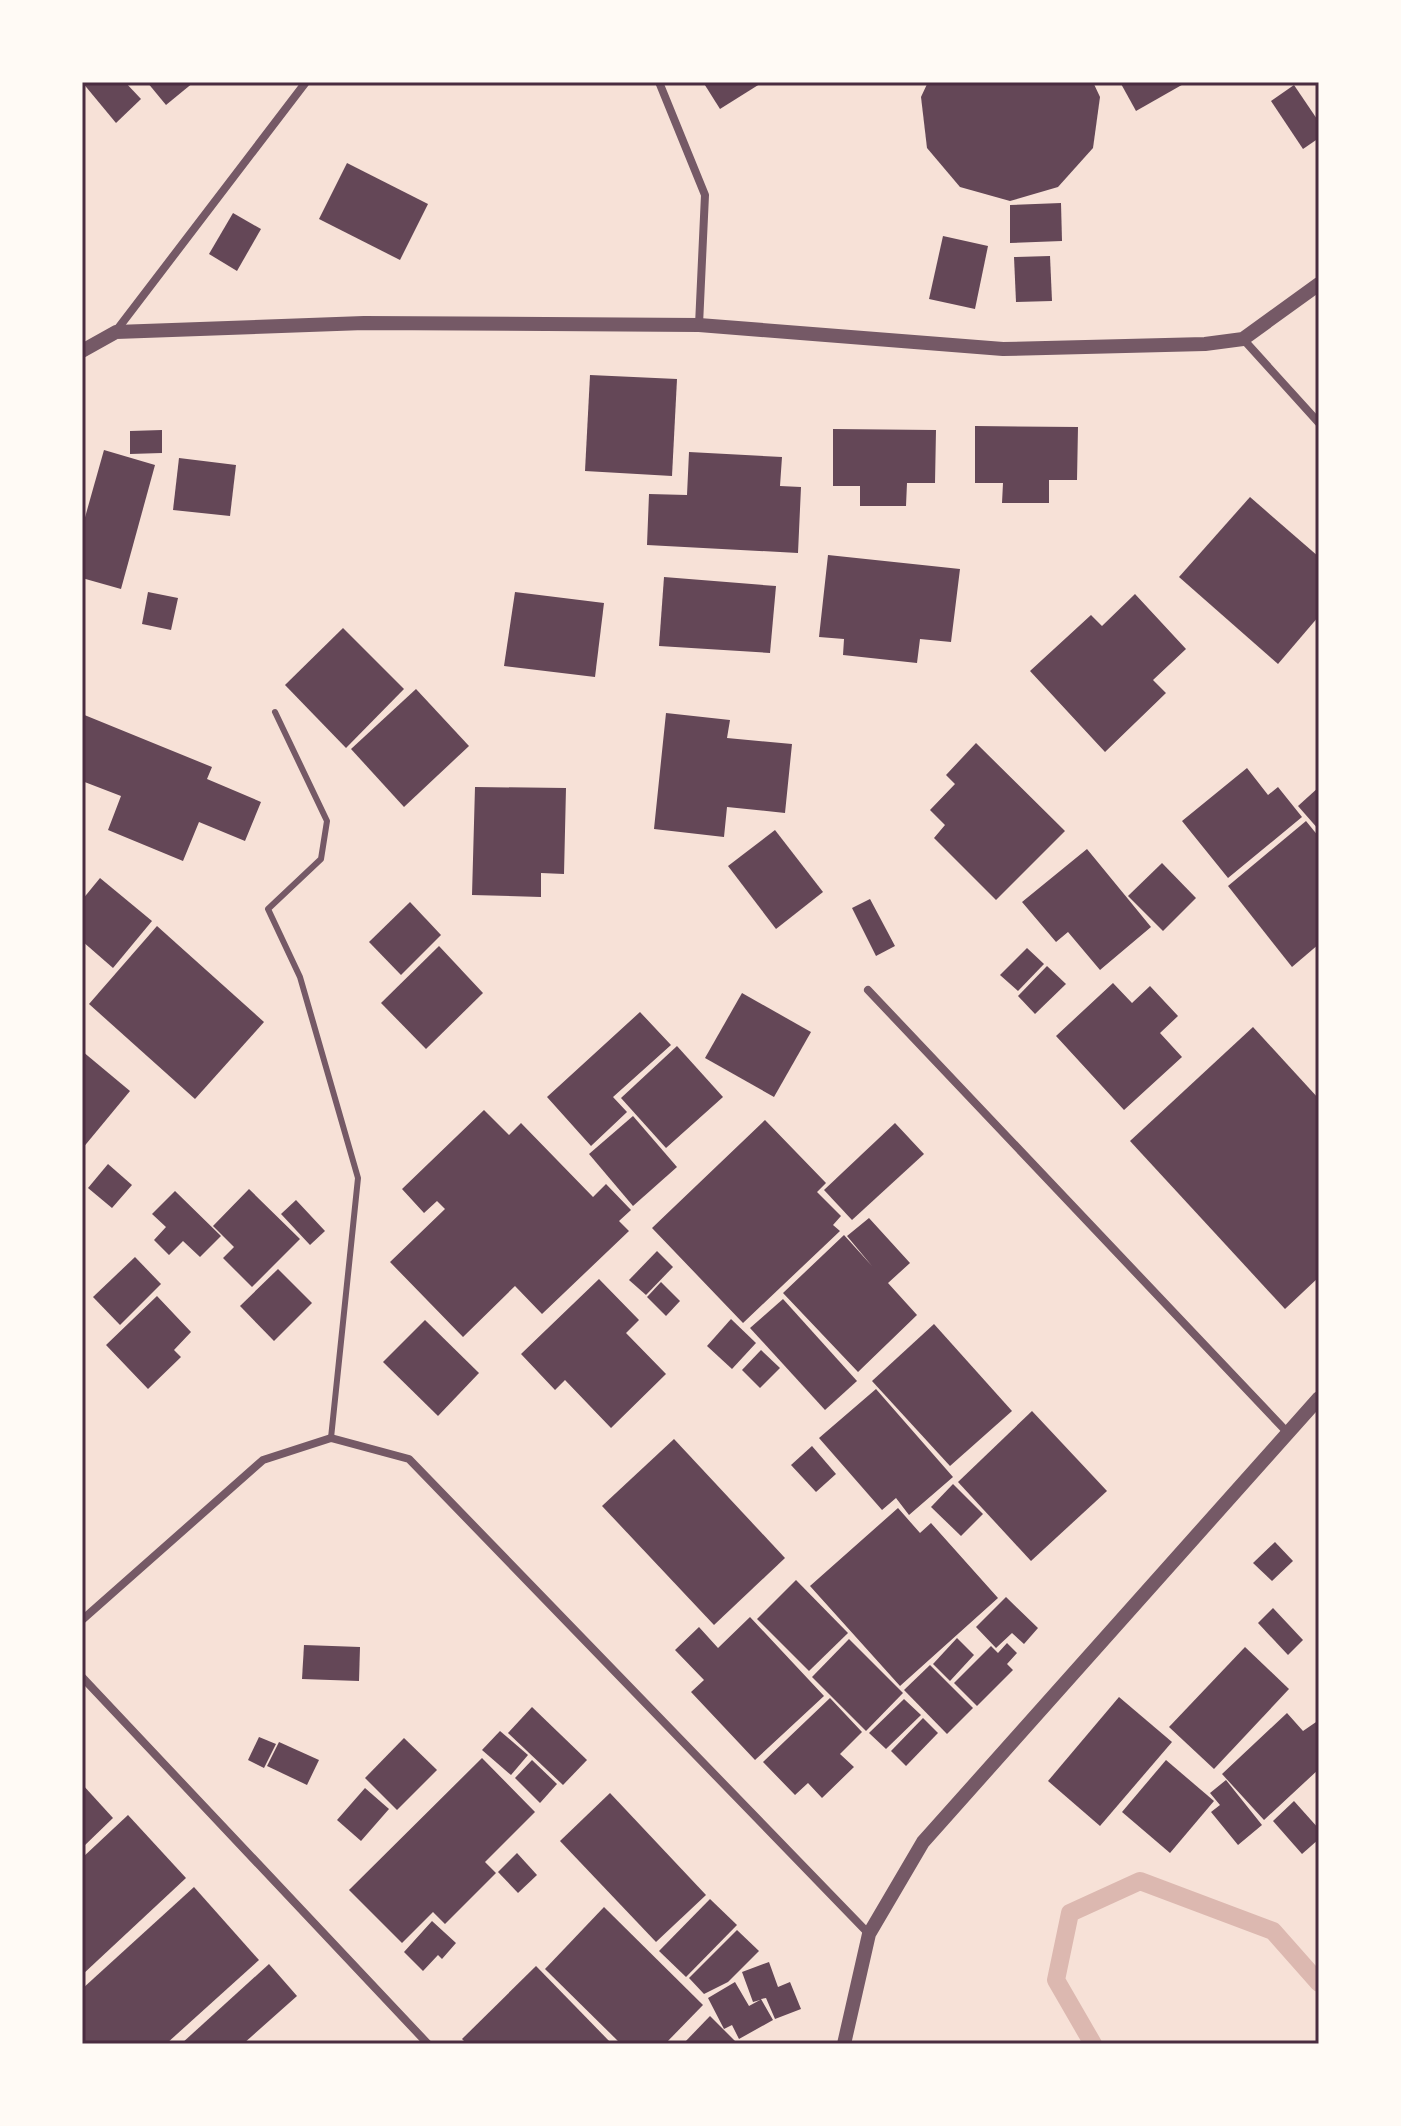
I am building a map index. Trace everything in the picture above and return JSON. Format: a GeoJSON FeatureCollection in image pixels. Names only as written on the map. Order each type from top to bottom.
{"type":"FeatureCollection","features":[{"type":"Feature","properties":{"kind":"street"},"geometry":{"type":"LineString","coordinates":[[82,351],[116,332],[306,82]]}},
{"type":"Feature","properties":{"kind":"street"},"geometry":{"type":"LineString","coordinates":[[659,82],[705,195],[699,325]]}},
{"type":"Feature","properties":{"kind":"street"},"geometry":{"type":"LineString","coordinates":[[116,332],[364,323],[699,325],[1003,349],[1205,344],[1243,339],[1319,284]]}},
{"type":"Feature","properties":{"kind":"street"},"geometry":{"type":"LineString","coordinates":[[1243,339],[1319,423]]}},
{"type":"Feature","properties":{"kind":"street"},"geometry":{"type":"LineString","coordinates":[[868,990],[1287,1432]]}},
{"type":"Feature","properties":{"kind":"street"},"geometry":{"type":"LineString","coordinates":[[844,2044],[869,1934],[923,1842],[1319,1398]]}},
{"type":"Feature","properties":{"kind":"street"},"geometry":{"type":"LineString","coordinates":[[82,1620],[263,1460],[331,1438],[409,1459],[869,1934]]}},
{"type":"Feature","properties":{"kind":"street"},"geometry":{"type":"LineString","coordinates":[[82,1677],[428,2044]]}},
{"type":"Feature","properties":{"kind":"lane"},"geometry":{"type":"LineString","coordinates":[[275,712],[327,821],[321,859],[268,909],[300,977],[358,1178],[331,1438]]}},
{"type":"Feature","properties":{"kind":"building"},"geometry":{"type":"Polygon","coordinates":[[[82,82],[125,82],[141,99],[116,123],[82,82]]]}},
{"type":"Feature","properties":{"kind":"building"},"geometry":{"type":"Polygon","coordinates":[[[147,82],[194,82],[166,105],[147,82]]]}},
{"type":"Feature","properties":{"kind":"building"},"geometry":{"type":"Polygon","coordinates":[[[703,82],[763,82],[720,109],[703,82]]]}},
{"type":"Feature","properties":{"kind":"building"},"geometry":{"type":"Polygon","coordinates":[[[928,82],[1093,82],[1100,97],[1093,148],[1058,187],[1010,201],[960,187],[927,148],[921,97],[928,82]]]}},
{"type":"Feature","properties":{"kind":"building"},"geometry":{"type":"Polygon","coordinates":[[[1120,82],[1187,82],[1136,111],[1120,82]]]}},
{"type":"Feature","properties":{"kind":"building"},"geometry":{"type":"Polygon","coordinates":[[[1294,85],[1319,122],[1319,138],[1303,149],[1271,101],[1294,85]]]}},
{"type":"Feature","properties":{"kind":"building"},"geometry":{"type":"Polygon","coordinates":[[[347,163],[428,204],[400,260],[319,219],[347,163]]]}},
{"type":"Feature","properties":{"kind":"building"},"geometry":{"type":"Polygon","coordinates":[[[1061,203],[1062,241],[1010,243],[1010,205],[1061,203]]]}},
{"type":"Feature","properties":{"kind":"building"},"geometry":{"type":"Polygon","coordinates":[[[233,213],[261,229],[237,271],[209,254],[233,213]]]}},
{"type":"Feature","properties":{"kind":"building"},"geometry":{"type":"Polygon","coordinates":[[[943,236],[988,246],[975,309],[929,299],[943,236]]]}},
{"type":"Feature","properties":{"kind":"building"},"geometry":{"type":"Polygon","coordinates":[[[1050,256],[1052,301],[1016,302],[1014,257],[1050,256]]]}},
{"type":"Feature","properties":{"kind":"building"},"geometry":{"type":"Polygon","coordinates":[[[590,375],[677,379],[672,476],[585,471],[590,375]]]}},
{"type":"Feature","properties":{"kind":"building"},"geometry":{"type":"Polygon","coordinates":[[[975,426],[1078,427],[1077,480],[1049,480],[1049,503],[1002,503],[1003,483],[975,483],[975,426]]]}},
{"type":"Feature","properties":{"kind":"building"},"geometry":{"type":"Polygon","coordinates":[[[833,429],[936,430],[935,483],[907,483],[906,506],[860,506],[860,486],[833,486],[833,429]]]}},
{"type":"Feature","properties":{"kind":"building"},"geometry":{"type":"Polygon","coordinates":[[[162,430],[162,453],[130,454],[130,431],[162,430]]]}},
{"type":"Feature","properties":{"kind":"building"},"geometry":{"type":"Polygon","coordinates":[[[104,450],[155,465],[121,589],[82,578],[82,528],[104,450]]]}},
{"type":"Feature","properties":{"kind":"building"},"geometry":{"type":"Polygon","coordinates":[[[689,452],[782,457],[780,486],[801,487],[798,553],[647,545],[649,494],[687,495],[689,452]]]}},
{"type":"Feature","properties":{"kind":"building"},"geometry":{"type":"Polygon","coordinates":[[[179,458],[236,465],[230,516],[173,510],[179,458]]]}},
{"type":"Feature","properties":{"kind":"building"},"geometry":{"type":"Polygon","coordinates":[[[1250,497],[1319,557],[1319,616],[1278,664],[1179,577],[1250,497]]]}},
{"type":"Feature","properties":{"kind":"building"},"geometry":{"type":"Polygon","coordinates":[[[828,555],[960,569],[951,642],[920,639],[917,663],[843,655],[844,639],[819,637],[828,555]]]}},
{"type":"Feature","properties":{"kind":"building"},"geometry":{"type":"Polygon","coordinates":[[[664,577],[776,586],[770,653],[659,646],[664,577]]]}},
{"type":"Feature","properties":{"kind":"building"},"geometry":{"type":"Polygon","coordinates":[[[148,592],[178,598],[171,630],[142,624],[148,592]]]}},
{"type":"Feature","properties":{"kind":"building"},"geometry":{"type":"Polygon","coordinates":[[[515,592],[604,603],[595,677],[504,666],[515,592]]]}},
{"type":"Feature","properties":{"kind":"building"},"geometry":{"type":"Polygon","coordinates":[[[1135,594],[1186,649],[1153,680],[1166,693],[1105,752],[1030,671],[1091,615],[1102,626],[1135,594]]]}},
{"type":"Feature","properties":{"kind":"building"},"geometry":{"type":"Polygon","coordinates":[[[343,628],[404,689],[346,748],[285,685],[343,628]]]}},
{"type":"Feature","properties":{"kind":"building"},"geometry":{"type":"Polygon","coordinates":[[[416,689],[469,746],[404,807],[351,749],[416,689]]]}},
{"type":"Feature","properties":{"kind":"building"},"geometry":{"type":"Polygon","coordinates":[[[666,713],[730,720],[727,738],[792,744],[785,813],[727,807],[724,837],[654,829],[666,713]]]}},
{"type":"Feature","properties":{"kind":"building"},"geometry":{"type":"Polygon","coordinates":[[[82,714],[212,767],[207,779],[261,802],[245,841],[199,822],[183,861],[108,830],[121,796],[82,781],[82,714]]]}},
{"type":"Feature","properties":{"kind":"building"},"geometry":{"type":"Polygon","coordinates":[[[976,743],[1065,831],[996,900],[934,838],[945,825],[930,810],[955,784],[946,775],[976,743]]]}},
{"type":"Feature","properties":{"kind":"building"},"geometry":{"type":"Polygon","coordinates":[[[1247,768],[1268,795],[1278,787],[1302,817],[1228,878],[1182,821],[1247,768]]]}},
{"type":"Feature","properties":{"kind":"building"},"geometry":{"type":"Polygon","coordinates":[[[475,787],[566,788],[564,874],[541,873],[541,897],[472,895],[475,787]]]}},
{"type":"Feature","properties":{"kind":"building"},"geometry":{"type":"Polygon","coordinates":[[[1319,787],[1319,830],[1298,806],[1319,787]]]}},
{"type":"Feature","properties":{"kind":"building"},"geometry":{"type":"Polygon","coordinates":[[[1306,821],[1319,837],[1319,944],[1292,967],[1228,886],[1306,821]]]}},
{"type":"Feature","properties":{"kind":"building"},"geometry":{"type":"Polygon","coordinates":[[[775,830],[823,892],[776,929],[728,866],[775,830]]]}},
{"type":"Feature","properties":{"kind":"building"},"geometry":{"type":"Polygon","coordinates":[[[1087,849],[1151,927],[1100,970],[1068,932],[1056,942],[1022,902],[1087,849]]]}},
{"type":"Feature","properties":{"kind":"building"},"geometry":{"type":"Polygon","coordinates":[[[1162,863],[1196,898],[1163,931],[1128,896],[1162,863]]]}},
{"type":"Feature","properties":{"kind":"building"},"geometry":{"type":"Polygon","coordinates":[[[100,878],[152,921],[113,968],[82,941],[82,900],[100,878]]]}},
{"type":"Feature","properties":{"kind":"building"},"geometry":{"type":"Polygon","coordinates":[[[870,899],[895,946],[876,956],[852,908],[870,899]]]}},
{"type":"Feature","properties":{"kind":"building"},"geometry":{"type":"Polygon","coordinates":[[[410,902],[441,935],[401,975],[369,942],[410,902]]]}},
{"type":"Feature","properties":{"kind":"building"},"geometry":{"type":"Polygon","coordinates":[[[157,926],[264,1022],[195,1099],[89,1004],[157,926]]]}},
{"type":"Feature","properties":{"kind":"building"},"geometry":{"type":"Polygon","coordinates":[[[439,946],[483,993],[426,1049],[381,1003],[439,946]]]}},
{"type":"Feature","properties":{"kind":"building"},"geometry":{"type":"Polygon","coordinates":[[[1027,948],[1044,964],[1018,991],[1000,975],[1027,948]]]}},
{"type":"Feature","properties":{"kind":"building"},"geometry":{"type":"Polygon","coordinates":[[[1047,966],[1066,984],[1035,1014],[1018,996],[1047,966]]]}},
{"type":"Feature","properties":{"kind":"building"},"geometry":{"type":"Polygon","coordinates":[[[1113,983],[1132,1003],[1150,986],[1178,1016],[1160,1033],[1182,1057],[1124,1110],[1056,1036],[1113,983]]]}},
{"type":"Feature","properties":{"kind":"building"},"geometry":{"type":"Polygon","coordinates":[[[742,993],[811,1032],[774,1097],[705,1058],[742,993]]]}},
{"type":"Feature","properties":{"kind":"building"},"geometry":{"type":"Polygon","coordinates":[[[640,1012],[671,1045],[613,1097],[627,1112],[591,1146],[547,1097],[640,1012]]]}},
{"type":"Feature","properties":{"kind":"building"},"geometry":{"type":"Polygon","coordinates":[[[1253,1027],[1319,1099],[1319,1277],[1285,1309],[1130,1141],[1253,1027]]]}},
{"type":"Feature","properties":{"kind":"building"},"geometry":{"type":"Polygon","coordinates":[[[677,1046],[723,1097],[666,1148],[621,1098],[677,1046]]]}},
{"type":"Feature","properties":{"kind":"building"},"geometry":{"type":"Polygon","coordinates":[[[82,1051],[130,1091],[82,1149],[82,1051]]]}},
{"type":"Feature","properties":{"kind":"building"},"geometry":{"type":"Polygon","coordinates":[[[484,1110],[509,1135],[521,1123],[593,1197],[606,1184],[631,1210],[619,1221],[629,1231],[542,1314],[515,1286],[463,1337],[390,1262],[445,1209],[437,1201],[424,1213],[402,1189],[484,1110]]]}},
{"type":"Feature","properties":{"kind":"building"},"geometry":{"type":"Polygon","coordinates":[[[633,1116],[677,1167],[633,1206],[589,1154],[633,1116]]]}},
{"type":"Feature","properties":{"kind":"building"},"geometry":{"type":"Polygon","coordinates":[[[765,1120],[826,1183],[817,1192],[841,1216],[833,1225],[840,1231],[743,1323],[652,1228],[765,1120]]]}},
{"type":"Feature","properties":{"kind":"building"},"geometry":{"type":"Polygon","coordinates":[[[895,1123],[924,1154],[852,1220],[824,1190],[895,1123]]]}},
{"type":"Feature","properties":{"kind":"building"},"geometry":{"type":"Polygon","coordinates":[[[108,1164],[132,1185],[112,1208],[88,1188],[108,1164]]]}},
{"type":"Feature","properties":{"kind":"building"},"geometry":{"type":"Polygon","coordinates":[[[249,1189],[300,1239],[252,1287],[223,1258],[234,1247],[213,1226],[249,1189]]]}},
{"type":"Feature","properties":{"kind":"building"},"geometry":{"type":"Polygon","coordinates":[[[175,1191],[221,1236],[200,1257],[183,1241],[169,1255],[154,1240],[166,1227],[152,1214],[175,1191]]]}},
{"type":"Feature","properties":{"kind":"building"},"geometry":{"type":"Polygon","coordinates":[[[296,1200],[325,1231],[310,1245],[281,1214],[296,1200]]]}},
{"type":"Feature","properties":{"kind":"building"},"geometry":{"type":"Polygon","coordinates":[[[869,1218],[910,1263],[888,1283],[917,1315],[858,1372],[783,1293],[844,1235],[872,1266],[847,1236],[869,1218]]]}},
{"type":"Feature","properties":{"kind":"building"},"geometry":{"type":"Polygon","coordinates":[[[657,1251],[673,1267],[646,1295],[629,1280],[657,1251]]]}},
{"type":"Feature","properties":{"kind":"building"},"geometry":{"type":"Polygon","coordinates":[[[135,1257],[161,1284],[120,1325],[93,1297],[135,1257]]]}},
{"type":"Feature","properties":{"kind":"building"},"geometry":{"type":"Polygon","coordinates":[[[278,1269],[312,1303],[274,1341],[240,1306],[278,1269]]]}},
{"type":"Feature","properties":{"kind":"building"},"geometry":{"type":"Polygon","coordinates":[[[599,1279],[639,1320],[626,1333],[666,1374],[611,1428],[565,1380],[555,1390],[521,1354],[599,1279]]]}},
{"type":"Feature","properties":{"kind":"building"},"geometry":{"type":"Polygon","coordinates":[[[661,1282],[680,1301],[666,1316],[647,1297],[661,1282]]]}},
{"type":"Feature","properties":{"kind":"building"},"geometry":{"type":"Polygon","coordinates":[[[157,1296],[191,1332],[174,1350],[181,1357],[148,1389],[106,1345],[157,1296]]]}},
{"type":"Feature","properties":{"kind":"building"},"geometry":{"type":"Polygon","coordinates":[[[783,1299],[857,1381],[825,1410],[750,1328],[783,1299]]]}},
{"type":"Feature","properties":{"kind":"building"},"geometry":{"type":"Polygon","coordinates":[[[731,1319],[756,1343],[732,1369],[707,1346],[731,1319]]]}},
{"type":"Feature","properties":{"kind":"building"},"geometry":{"type":"Polygon","coordinates":[[[425,1320],[479,1373],[438,1416],[383,1362],[425,1320]]]}},
{"type":"Feature","properties":{"kind":"building"},"geometry":{"type":"Polygon","coordinates":[[[934,1324],[1012,1411],[950,1466],[872,1381],[934,1324]]]}},
{"type":"Feature","properties":{"kind":"building"},"geometry":{"type":"Polygon","coordinates":[[[761,1350],[780,1368],[760,1388],[742,1370],[761,1350]]]}},
{"type":"Feature","properties":{"kind":"building"},"geometry":{"type":"Polygon","coordinates":[[[876,1389],[953,1477],[909,1515],[896,1498],[882,1510],[819,1438],[876,1389]]]}},
{"type":"Feature","properties":{"kind":"building"},"geometry":{"type":"Polygon","coordinates":[[[1032,1411],[1107,1491],[1031,1561],[958,1482],[1032,1411]]]}},
{"type":"Feature","properties":{"kind":"building"},"geometry":{"type":"Polygon","coordinates":[[[674,1439],[785,1558],[714,1625],[602,1506],[674,1439]]]}},
{"type":"Feature","properties":{"kind":"building"},"geometry":{"type":"Polygon","coordinates":[[[812,1446],[836,1474],[816,1492],[791,1465],[812,1446]]]}},
{"type":"Feature","properties":{"kind":"building"},"geometry":{"type":"Polygon","coordinates":[[[953,1484],[983,1514],[961,1536],[931,1507],[953,1484]]]}},
{"type":"Feature","properties":{"kind":"building"},"geometry":{"type":"Polygon","coordinates":[[[898,1508],[920,1533],[931,1523],[998,1598],[900,1686],[810,1586],[898,1508]]]}},
{"type":"Feature","properties":{"kind":"building"},"geometry":{"type":"Polygon","coordinates":[[[1275,1542],[1293,1561],[1272,1581],[1253,1563],[1275,1542]]]}},
{"type":"Feature","properties":{"kind":"building"},"geometry":{"type":"Polygon","coordinates":[[[796,1580],[848,1633],[809,1671],[757,1619],[796,1580]]]}},
{"type":"Feature","properties":{"kind":"building"},"geometry":{"type":"Polygon","coordinates":[[[1006,1597],[1038,1628],[1024,1644],[1012,1633],[996,1648],[976,1627],[1006,1597]]]}},
{"type":"Feature","properties":{"kind":"building"},"geometry":{"type":"Polygon","coordinates":[[[1273,1608],[1303,1640],[1288,1655],[1258,1623],[1273,1608]]]}},
{"type":"Feature","properties":{"kind":"building"},"geometry":{"type":"Polygon","coordinates":[[[750,1617],[824,1696],[755,1760],[691,1692],[704,1680],[675,1650],[699,1627],[718,1648],[750,1617]]]}},
{"type":"Feature","properties":{"kind":"building"},"geometry":{"type":"Polygon","coordinates":[[[957,1638],[974,1655],[950,1681],[933,1664],[957,1638]]]}},
{"type":"Feature","properties":{"kind":"building"},"geometry":{"type":"Polygon","coordinates":[[[849,1639],[903,1693],[866,1731],[812,1677],[849,1639]]]}},
{"type":"Feature","properties":{"kind":"building"},"geometry":{"type":"Polygon","coordinates":[[[1007,1643],[1017,1653],[1007,1664],[1013,1670],[977,1706],[954,1683],[991,1646],[998,1653],[1007,1643]]]}},
{"type":"Feature","properties":{"kind":"building"},"geometry":{"type":"Polygon","coordinates":[[[304,1645],[360,1647],[359,1681],[302,1679],[304,1645]]]}},
{"type":"Feature","properties":{"kind":"building"},"geometry":{"type":"Polygon","coordinates":[[[1245,1647],[1289,1689],[1214,1769],[1169,1727],[1245,1647]]]}},
{"type":"Feature","properties":{"kind":"building"},"geometry":{"type":"Polygon","coordinates":[[[930,1665],[973,1708],[947,1734],[904,1690],[930,1665]]]}},
{"type":"Feature","properties":{"kind":"building"},"geometry":{"type":"Polygon","coordinates":[[[1119,1697],[1172,1742],[1100,1826],[1048,1781],[1119,1697]]]}},
{"type":"Feature","properties":{"kind":"building"},"geometry":{"type":"Polygon","coordinates":[[[830,1698],[862,1732],[840,1754],[854,1767],[822,1798],[808,1783],[795,1795],[763,1762],[830,1698]]]}},
{"type":"Feature","properties":{"kind":"building"},"geometry":{"type":"Polygon","coordinates":[[[904,1699],[921,1715],[886,1749],[869,1733],[904,1699]]]}},
{"type":"Feature","properties":{"kind":"building"},"geometry":{"type":"Polygon","coordinates":[[[532,1707],[587,1760],[563,1785],[508,1733],[532,1707]]]}},
{"type":"Feature","properties":{"kind":"building"},"geometry":{"type":"Polygon","coordinates":[[[1287,1713],[1303,1731],[1319,1720],[1319,1769],[1264,1820],[1222,1774],[1287,1713]]]}},
{"type":"Feature","properties":{"kind":"building"},"geometry":{"type":"Polygon","coordinates":[[[923,1718],[938,1733],[906,1766],[891,1751],[923,1718]]]}},
{"type":"Feature","properties":{"kind":"building"},"geometry":{"type":"Polygon","coordinates":[[[500,1731],[528,1755],[511,1775],[482,1750],[500,1731]]]}},
{"type":"Feature","properties":{"kind":"building"},"geometry":{"type":"Polygon","coordinates":[[[259,1737],[276,1744],[264,1768],[248,1760],[259,1737]]]}},
{"type":"Feature","properties":{"kind":"building"},"geometry":{"type":"Polygon","coordinates":[[[404,1738],[437,1770],[397,1810],[365,1778],[404,1738]]]}},
{"type":"Feature","properties":{"kind":"building"},"geometry":{"type":"Polygon","coordinates":[[[279,1742],[319,1760],[307,1785],[267,1766],[279,1742]]]}},
{"type":"Feature","properties":{"kind":"building"},"geometry":{"type":"Polygon","coordinates":[[[482,1758],[535,1812],[485,1862],[496,1873],[445,1924],[433,1912],[402,1943],[349,1890],[482,1758]]]}},
{"type":"Feature","properties":{"kind":"building"},"geometry":{"type":"Polygon","coordinates":[[[532,1760],[557,1784],[540,1803],[515,1778],[532,1760]]]}},
{"type":"Feature","properties":{"kind":"building"},"geometry":{"type":"Polygon","coordinates":[[[1166,1760],[1214,1801],[1170,1853],[1122,1812],[1166,1760]]]}},
{"type":"Feature","properties":{"kind":"building"},"geometry":{"type":"Polygon","coordinates":[[[1226,1780],[1262,1825],[1238,1845],[1211,1812],[1220,1805],[1210,1793],[1226,1780]]]}},
{"type":"Feature","properties":{"kind":"building"},"geometry":{"type":"Polygon","coordinates":[[[82,1784],[113,1818],[82,1848],[82,1784]]]}},
{"type":"Feature","properties":{"kind":"building"},"geometry":{"type":"Polygon","coordinates":[[[365,1788],[389,1809],[361,1841],[337,1820],[365,1788]]]}},
{"type":"Feature","properties":{"kind":"building"},"geometry":{"type":"Polygon","coordinates":[[[610,1793],[706,1895],[656,1942],[560,1841],[610,1793]]]}},
{"type":"Feature","properties":{"kind":"building"},"geometry":{"type":"Polygon","coordinates":[[[1294,1801],[1319,1829],[1319,1839],[1302,1854],[1273,1821],[1294,1801]]]}},
{"type":"Feature","properties":{"kind":"building"},"geometry":{"type":"Polygon","coordinates":[[[128,1815],[186,1878],[82,1975],[82,1858],[128,1815]]]}},
{"type":"Feature","properties":{"kind":"building"},"geometry":{"type":"Polygon","coordinates":[[[517,1853],[537,1875],[518,1893],[498,1872],[517,1853]]]}},
{"type":"Feature","properties":{"kind":"building"},"geometry":{"type":"Polygon","coordinates":[[[194,1887],[259,1960],[166,2044],[82,2044],[82,1989],[194,1887]]]}},
{"type":"Feature","properties":{"kind":"building"},"geometry":{"type":"Polygon","coordinates":[[[710,1899],[737,1925],[686,1977],[659,1951],[710,1899]]]}},
{"type":"Feature","properties":{"kind":"building"},"geometry":{"type":"Polygon","coordinates":[[[604,1907],[703,2005],[665,2044],[621,2044],[545,1969],[604,1907]]]}},
{"type":"Feature","properties":{"kind":"building"},"geometry":{"type":"Polygon","coordinates":[[[432,1921],[456,1943],[442,1959],[438,1955],[423,1971],[404,1952],[432,1921]]]}},
{"type":"Feature","properties":{"kind":"building"},"geometry":{"type":"Polygon","coordinates":[[[737,1930],[759,1951],[728,1982],[704,1994],[689,1978],[737,1930]]]}},
{"type":"Feature","properties":{"kind":"building"},"geometry":{"type":"Polygon","coordinates":[[[769,1962],[778,1987],[790,1982],[801,2009],[775,2019],[766,1998],[761,1999],[773,2020],[739,2039],[732,2025],[724,2029],[708,1998],[735,1982],[749,2006],[760,2000],[753,2002],[742,1972],[769,1962]]]}},
{"type":"Feature","properties":{"kind":"building"},"geometry":{"type":"Polygon","coordinates":[[[269,1964],[297,1996],[243,2044],[181,2044],[269,1964]]]}},
{"type":"Feature","properties":{"kind":"building"},"geometry":{"type":"Polygon","coordinates":[[[536,1966],[612,2044],[467,2044],[462,2039],[536,1966]]]}},
{"type":"Feature","properties":{"kind":"building"},"geometry":{"type":"Polygon","coordinates":[[[710,2016],[738,2044],[683,2044],[710,2016]]]}},
{"type":"Feature","properties":{"kind":"waterway"},"geometry":{"type":"LineString","coordinates":[[1093,2044],[1056,1980],[1070,1913],[1140,1881],[1273,1931],[1319,1983]]}}]}
